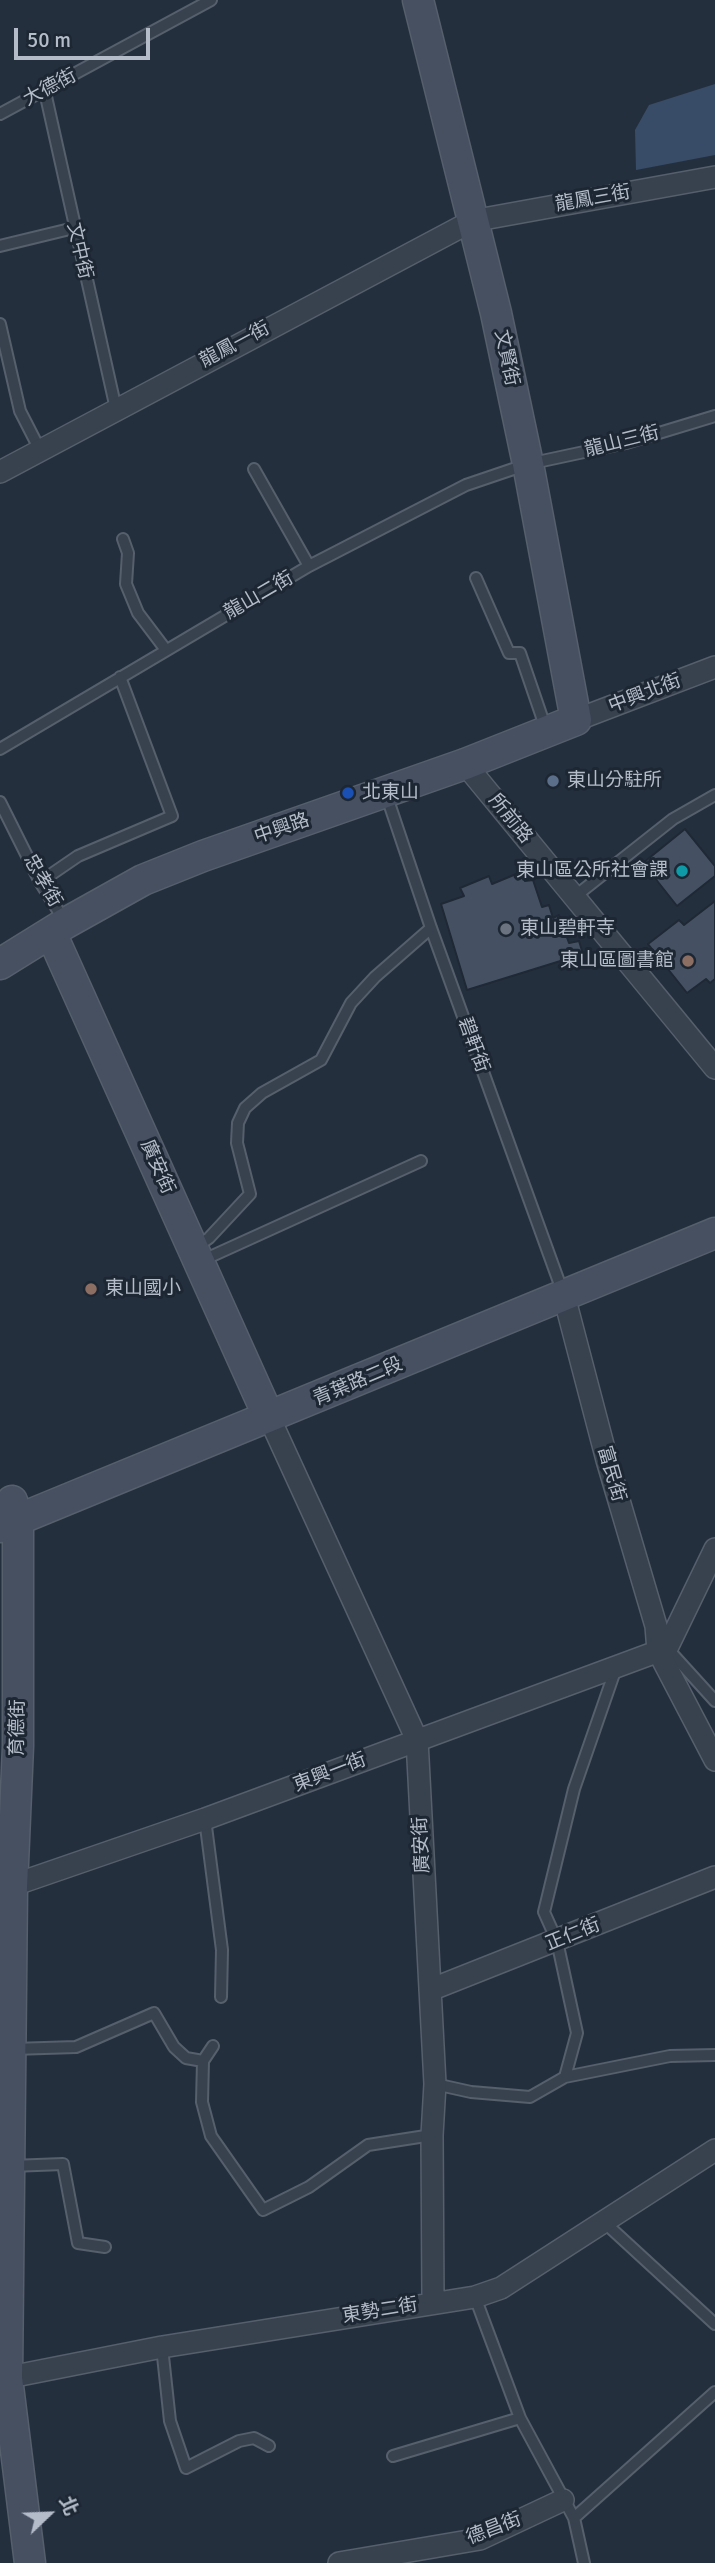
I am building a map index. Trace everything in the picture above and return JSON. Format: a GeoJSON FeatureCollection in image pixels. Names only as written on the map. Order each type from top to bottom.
{"type":"FeatureCollection","features":[{"type":"Feature","properties":{"kind":"street","name":"文賢街"},"geometry":{"type":"LineString","coordinates":[[418,0],[496,313],[528,464],[576,720]]}},
{"type":"Feature","properties":{"kind":"street","name":"龍鳳三街"},"geometry":{"type":"LineString","coordinates":[[472,221],[715,177]]}},
{"type":"Feature","properties":{"kind":"street","name":"龍鳳一街"},"geometry":{"type":"LineString","coordinates":[[0,472],[472,221]]}},
{"type":"Feature","properties":{"kind":"street","name":"中興北街"},"geometry":{"type":"LineString","coordinates":[[576,720],[715,667]]}},
{"type":"Feature","properties":{"kind":"street","name":"中興路"},"geometry":{"type":"LineString","coordinates":[[0,964],[143,880],[203,856],[466,764],[576,720]]}},
{"type":"Feature","properties":{"kind":"street","name":"所前路"},"geometry":{"type":"LineString","coordinates":[[466,764],[573,898],[715,1068]]}},
{"type":"Feature","properties":{"kind":"street","name":"廣安街"},"geometry":{"type":"LineString","coordinates":[[58,928],[196,1256],[417,1740],[435,2084],[432,2135],[433,2303]]}},
{"type":"Feature","properties":{"kind":"street","name":"青葉路二段"},"geometry":{"type":"LineString","coordinates":[[8,1514],[561,1287],[715,1215]]}},
{"type":"Feature","properties":{"kind":"street","name":"青葉路二段"},"geometry":{"type":"LineString","coordinates":[[561,1287],[715,1233]]}},
{"type":"Feature","properties":{"kind":"street","name":"富民街"},"geometry":{"type":"LineString","coordinates":[[561,1287],[607,1460],[662,1649],[715,1760]]}},
{"type":"Feature","properties":{"kind":"street","name":"育德街"},"geometry":{"type":"LineString","coordinates":[[8,1514],[18,1746],[6,1888],[10,2049],[4,2379],[30,2563]]}},
{"type":"Feature","properties":{"kind":"street"},"geometry":{"type":"LineString","coordinates":[[662,1649],[715,1549]]}},
{"type":"Feature","properties":{"kind":"street","name":"東興一街"},"geometry":{"type":"LineString","coordinates":[[6,1888],[205,1819],[662,1649]]}},
{"type":"Feature","properties":{"kind":"street","name":"正仁街"},"geometry":{"type":"LineString","coordinates":[[430,1990],[715,1877]]}},
{"type":"Feature","properties":{"kind":"street","name":"東勢二街"},"geometry":{"type":"LineString","coordinates":[[4,2379],[162,2347],[475,2297],[501,2288],[715,2150]]}},
{"type":"Feature","properties":{"kind":"street","name":"德昌街"},"geometry":{"type":"LineString","coordinates":[[339,2563],[480,2539],[563,2500]]}},
{"type":"Feature","properties":{"kind":"lane","name":"大德街"},"geometry":{"type":"LineString","coordinates":[[0,114],[211,0]]}},
{"type":"Feature","properties":{"kind":"lane","name":"文中街"},"geometry":{"type":"LineString","coordinates":[[45,92],[116,409]]}},
{"type":"Feature","properties":{"kind":"lane"},"geometry":{"type":"LineString","coordinates":[[0,246],[74,228]]}},
{"type":"Feature","properties":{"kind":"lane"},"geometry":{"type":"LineString","coordinates":[[0,324],[20,411],[40,450]]}},
{"type":"Feature","properties":{"kind":"lane","name":"龍山三街"},"geometry":{"type":"LineString","coordinates":[[528,464],[626,443],[715,416]]}},
{"type":"Feature","properties":{"kind":"lane","name":"龍山二街"},"geometry":{"type":"LineString","coordinates":[[0,749],[309,566],[466,485],[528,464]]}},
{"type":"Feature","properties":{"kind":"lane"},"geometry":{"type":"LineString","coordinates":[[254,469],[309,566]]}},
{"type":"Feature","properties":{"kind":"lane"},"geometry":{"type":"LineString","coordinates":[[123,539],[128,553],[126,584],[138,613],[166,650]]}},
{"type":"Feature","properties":{"kind":"lane"},"geometry":{"type":"LineString","coordinates":[[477,578],[509,653],[520,653],[547,732]]}},
{"type":"Feature","properties":{"kind":"lane"},"geometry":{"type":"LineString","coordinates":[[40,882],[78,856],[172,816],[120,677]]}},
{"type":"Feature","properties":{"kind":"lane","name":"碧軒街"},"geometry":{"type":"LineString","coordinates":[[386,793],[431,928],[561,1287]]}},
{"type":"Feature","properties":{"kind":"lane"},"geometry":{"type":"LineString","coordinates":[[573,898],[673,819],[715,795]]}},
{"type":"Feature","properties":{"kind":"lane","name":"忠孝街"},"geometry":{"type":"LineString","coordinates":[[0,802],[40,882],[58,928]]}},
{"type":"Feature","properties":{"kind":"lane"},"geometry":{"type":"LineString","coordinates":[[196,1256],[250,1194],[237,1143],[238,1123],[245,1108],[262,1093],[321,1060],[351,1003],[375,976],[431,928]]}},
{"type":"Feature","properties":{"kind":"lane"},"geometry":{"type":"LineString","coordinates":[[196,1256],[421,1161]]}},
{"type":"Feature","properties":{"kind":"lane"},"geometry":{"type":"LineString","coordinates":[[662,1649],[715,1701]]}},
{"type":"Feature","properties":{"kind":"lane"},"geometry":{"type":"LineString","coordinates":[[565,2077],[577,2033],[557,1941],[544,1912],[574,1789],[616,1668]]}},
{"type":"Feature","properties":{"kind":"lane"},"geometry":{"type":"LineString","coordinates":[[205,1819],[222,1950],[221,1997]]}},
{"type":"Feature","properties":{"kind":"lane"},"geometry":{"type":"LineString","coordinates":[[10,2049],[76,2047],[154,2012],[174,2047],[186,2057],[204,2061]]}},
{"type":"Feature","properties":{"kind":"lane"},"geometry":{"type":"LineString","coordinates":[[213,2046],[204,2061],[202,2102],[211,2136],[263,2210],[309,2187],[368,2145],[432,2135]]}},
{"type":"Feature","properties":{"kind":"lane"},"geometry":{"type":"LineString","coordinates":[[435,2084],[471,2092],[530,2097],[565,2077],[670,2056],[715,2055]]}},
{"type":"Feature","properties":{"kind":"lane"},"geometry":{"type":"LineString","coordinates":[[8,2166],[63,2164],[78,2243],[105,2247]]}},
{"type":"Feature","properties":{"kind":"lane"},"geometry":{"type":"LineString","coordinates":[[604,2222],[715,2323]]}},
{"type":"Feature","properties":{"kind":"lane"},"geometry":{"type":"LineString","coordinates":[[475,2297],[520,2418],[575,2518],[584,2563]]}},
{"type":"Feature","properties":{"kind":"lane"},"geometry":{"type":"LineString","coordinates":[[162,2347],[170,2421],[186,2468],[239,2441],[254,2438],[269,2446]]}},
{"type":"Feature","properties":{"kind":"lane"},"geometry":{"type":"LineString","coordinates":[[575,2518],[715,2392]]}},
{"type":"Feature","properties":{"kind":"lane"},"geometry":{"type":"LineString","coordinates":[[393,2456],[520,2418]]}},
{"type":"Feature","properties":{"kind":"water"},"geometry":{"type":"Polygon","coordinates":[[[715,84],[715,155],[636,170],[635,130],[649,105],[715,84]]]}},
{"type":"Feature","properties":{"kind":"building","name":"東山區公所社會課"},"geometry":{"type":"Polygon","coordinates":[[[685,829],[715,866],[715,876],[677,906],[643,863],[685,829]]]}},
{"type":"Feature","properties":{"kind":"building","name":"東山碧軒寺"},"geometry":{"type":"Polygon","coordinates":[[[521,872],[525,881],[533,880],[542,907],[549,905],[553,918],[559,915],[569,943],[579,941],[583,954],[467,990],[441,904],[464,896],[460,888],[489,876],[492,884],[521,872]]]}},
{"type":"Feature","properties":{"kind":"building","name":"東山區圖書館"},"geometry":{"type":"Polygon","coordinates":[[[715,901],[715,979],[710,983],[706,979],[687,993],[648,944],[679,920],[684,925],[715,901]]]}},
{"type":"Feature","properties":{"kind":"place","name":"東山分駐所"},"geometry":{"type":"Point","coordinates":[553,781]}},
{"type":"Feature","properties":{"kind":"place","name":"北東山"},"geometry":{"type":"Point","coordinates":[348,793]}},
{"type":"Feature","properties":{"kind":"place","name":"東山區公所社會課"},"geometry":{"type":"Point","coordinates":[682,871]}},
{"type":"Feature","properties":{"kind":"place","name":"東山碧軒寺"},"geometry":{"type":"Point","coordinates":[506,929]}},
{"type":"Feature","properties":{"kind":"place","name":"東山區圖書館"},"geometry":{"type":"Point","coordinates":[688,961]}},
{"type":"Feature","properties":{"kind":"place","name":"東山國小"},"geometry":{"type":"Point","coordinates":[91,1289]}}]}
